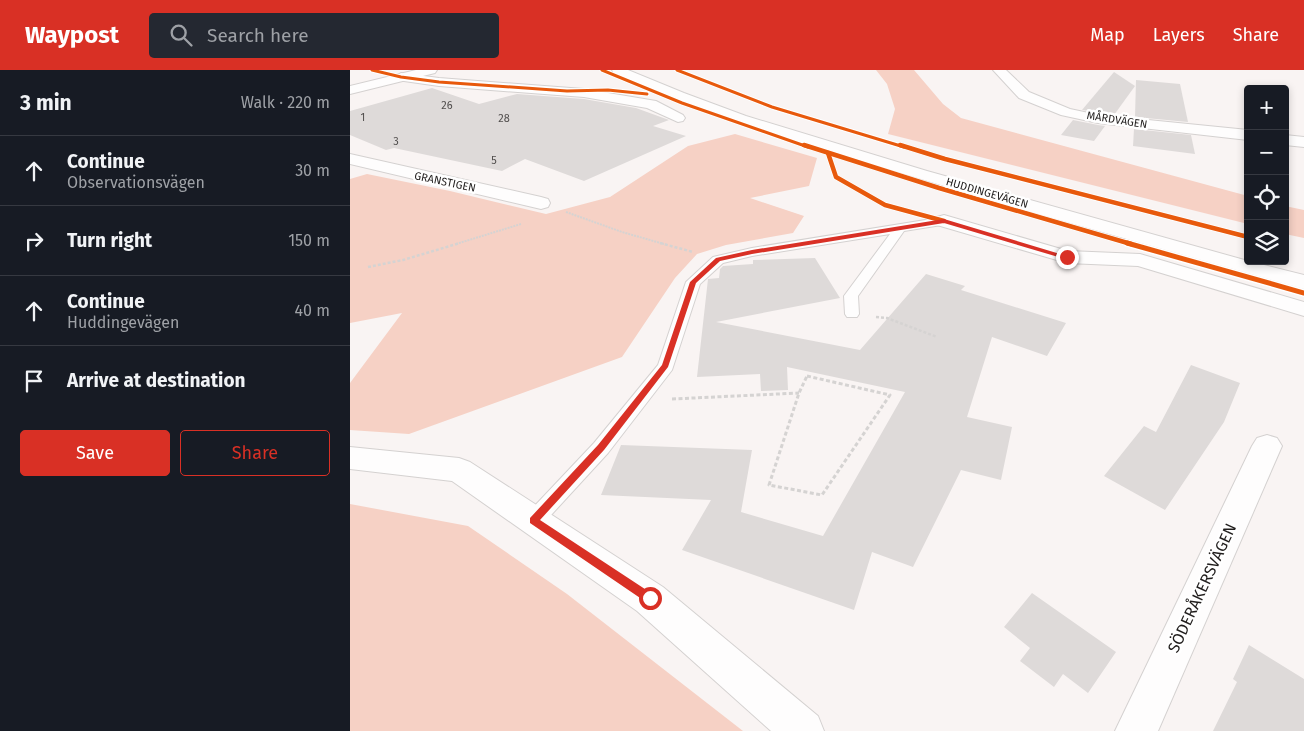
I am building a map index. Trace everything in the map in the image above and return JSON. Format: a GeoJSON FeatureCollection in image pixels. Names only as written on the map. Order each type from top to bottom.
{"type":"FeatureCollection","features":[{"type":"Feature","properties":{"kind":"street"},"geometry":{"type":"LineString","coordinates":[[350,90],[431,70]]}},
{"type":"Feature","properties":{"kind":"street","name":"HUDDINGEVÄGEN"},"geometry":{"type":"LineString","coordinates":[[618,70],[730,116],[910,172],[1304,282]]}},
{"type":"Feature","properties":{"kind":"street","name":"HUDDINGEVÄGEN"},"geometry":{"type":"LineString","coordinates":[[651,70],[750,107],[912,158],[1244,247]]}},
{"type":"Feature","properties":{"kind":"street","name":"MÅRDVÄGEN"},"geometry":{"type":"LineString","coordinates":[[999,70],[1024,95],[1066,112],[1098,119],[1244,135]]}},
{"type":"Feature","properties":{"kind":"street"},"geometry":{"type":"LineString","coordinates":[[360,75],[584,93],[651,104],[678,118]]}},
{"type":"Feature","properties":{"kind":"street"},"geometry":{"type":"LineString","coordinates":[[1289,140],[1304,142]]}},
{"type":"Feature","properties":{"kind":"street","name":"GRANSTIGEN"},"geometry":{"type":"LineString","coordinates":[[350,159],[386,169],[541,203]]}},
{"type":"Feature","properties":{"kind":"street"},"geometry":{"type":"LineString","coordinates":[[944,221],[1067,257],[1140,260],[1304,309]]}},
{"type":"Feature","properties":{"kind":"street"},"geometry":{"type":"LineString","coordinates":[[1289,259],[1304,263]]}},
{"type":"Feature","properties":{"kind":"street","name":"SÖDERÅKERSVÄGEN"},"geometry":{"type":"LineString","coordinates":[[1136,731],[1268,446]]}},
{"type":"Feature","properties":{"kind":"street"},"geometry":{"type":"LineString","coordinates":[[350,458],[459,470],[650,598],[803,731]]}},
{"type":"Feature","properties":{"kind":"lane"},"geometry":{"type":"LineString","coordinates":[[534,520],[601,448],[666,366],[693,282],[718,260],[752,252],[944,221]]}},
{"type":"Feature","properties":{"kind":"lane"},"geometry":{"type":"LineString","coordinates":[[852,314],[851,296],[900,228]]}},
{"type":"Feature","properties":{"kind":"path"},"geometry":{"type":"LineString","coordinates":[[368,267],[403,260],[525,223],[536,212],[541,203],[622,232],[718,260]]}},
{"type":"Feature","properties":{"kind":"path"},"geometry":{"type":"LineString","coordinates":[[852,314],[886,318],[937,337]]}},
{"type":"Feature","properties":{"kind":"path"},"geometry":{"type":"LineString","coordinates":[[807,376],[890,395],[822,495],[769,485],[799,393],[807,376]]}},
{"type":"Feature","properties":{"kind":"path"},"geometry":{"type":"LineString","coordinates":[[638,400],[799,393]]}},
{"type":"Feature","properties":{"kind":"shaded area"},"geometry":{"type":"Polygon","coordinates":[[[876,70],[914,70],[943,104],[961,118],[1244,195],[1244,223],[888,134],[895,109],[887,84],[876,70]]]}},
{"type":"Feature","properties":{"kind":"shaded area"},"geometry":{"type":"Polygon","coordinates":[[[735,134],[817,158],[809,186],[750,198],[804,216],[793,233],[726,245],[697,254],[675,278],[622,357],[409,434],[350,430],[350,383],[402,313],[350,323],[350,179],[367,174],[450,191],[546,214],[610,197],[688,146],[735,134]]]}},
{"type":"Feature","properties":{"kind":"shaded area"},"geometry":{"type":"Polygon","coordinates":[[[1289,207],[1304,210],[1304,238],[1289,235],[1289,207]]]}},
{"type":"Feature","properties":{"kind":"shaded area"},"geometry":{"type":"Polygon","coordinates":[[[350,504],[468,526],[567,594],[743,731],[350,731],[350,504]]]}},
{"type":"Feature","properties":{"kind":"building"},"geometry":{"type":"Polygon","coordinates":[[[1114,72],[1135,86],[1114,115],[1082,110],[1114,72]]]}},
{"type":"Feature","properties":{"kind":"building"},"geometry":{"type":"Polygon","coordinates":[[[1136,80],[1180,84],[1188,122],[1135,117],[1136,80]]]}},
{"type":"Feature","properties":{"kind":"building"},"geometry":{"type":"Polygon","coordinates":[[[432,88],[479,104],[517,94],[584,99],[636,108],[669,120],[653,126],[686,136],[584,181],[525,159],[502,171],[394,148],[386,150],[350,135],[350,111],[432,88]]]}},
{"type":"Feature","properties":{"kind":"building"},"geometry":{"type":"Polygon","coordinates":[[[1073,120],[1105,126],[1094,141],[1061,135],[1073,120]]]}},
{"type":"Feature","properties":{"kind":"building"},"geometry":{"type":"Polygon","coordinates":[[[1134,129],[1191,135],[1195,154],[1133,146],[1134,129]]]}},
{"type":"Feature","properties":{"kind":"building"},"geometry":{"type":"Polygon","coordinates":[[[815,258],[840,298],[716,322],[860,350],[926,274],[965,286],[961,290],[1066,323],[1047,356],[992,337],[967,417],[1012,427],[1001,480],[961,470],[913,567],[872,552],[854,610],[682,550],[711,500],[601,495],[621,445],[752,450],[741,512],[823,536],[905,392],[787,367],[788,390],[761,391],[760,374],[697,377],[708,279],[719,278],[720,269],[723,266],[753,264],[753,260],[815,258]]]}},
{"type":"Feature","properties":{"kind":"building"},"geometry":{"type":"Polygon","coordinates":[[[1191,365],[1240,383],[1224,422],[1165,510],[1104,476],[1144,426],[1156,432],[1191,365]]]}},
{"type":"Feature","properties":{"kind":"building"},"geometry":{"type":"Polygon","coordinates":[[[1032,593],[1116,652],[1088,693],[1063,674],[1054,687],[1020,661],[1030,648],[1004,627],[1032,593]]]}},
{"type":"Feature","properties":{"kind":"building"},"geometry":{"type":"Polygon","coordinates":[[[1249,645],[1304,679],[1304,731],[1213,731],[1237,682],[1233,679],[1249,645]]]}},
{"type":"Feature","properties":{"kind":"cycle path"},"geometry":{"type":"LineString","coordinates":[[372,70],[401,77],[439,82],[567,91],[608,90],[647,94]]}},
{"type":"Feature","properties":{"kind":"cycle path"},"geometry":{"type":"LineString","coordinates":[[602,70],[709,113],[878,169],[999,206],[1304,293]]}},
{"type":"Feature","properties":{"kind":"cycle path"},"geometry":{"type":"LineString","coordinates":[[677,70],[772,107],[945,159],[1244,236]]}},
{"type":"Feature","properties":{"kind":"cycle path"},"geometry":{"type":"LineString","coordinates":[[828,153],[836,177],[885,205],[944,221]]}},
{"type":"Feature","properties":{"kind":"route"},"geometry":{"type":"LineString","coordinates":[[650,598],[534,520],[601,448],[666,366],[693,282],[718,260],[752,252],[944,221],[1067,257]]}}]}
